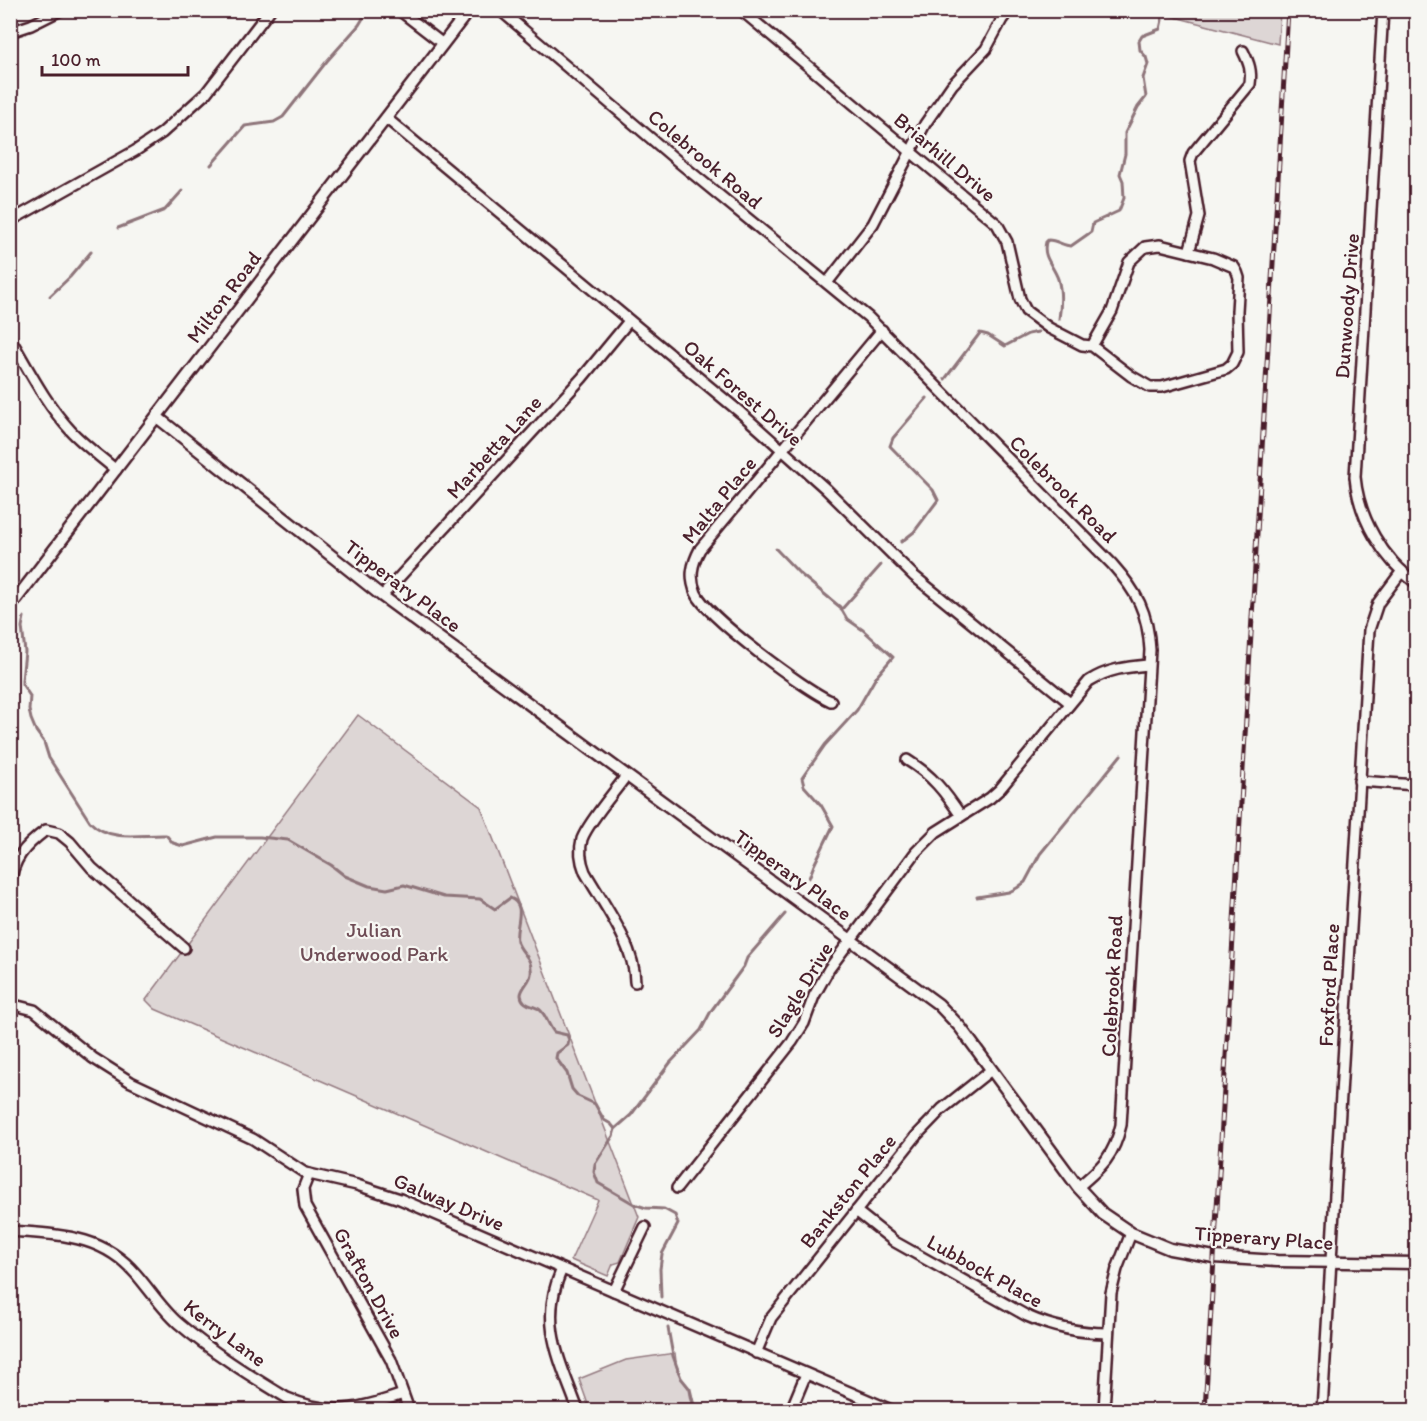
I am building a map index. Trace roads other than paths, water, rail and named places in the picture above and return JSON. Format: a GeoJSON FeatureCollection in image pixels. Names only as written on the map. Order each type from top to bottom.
{"type":"FeatureCollection","features":[{"type":"Feature","properties":{"kind":"street"},"geometry":{"type":"LineString","coordinates":[[10,32],[31,26],[61,10]]}},
{"type":"Feature","properties":{"kind":"street"},"geometry":{"type":"LineString","coordinates":[[10,221],[135,151],[162,133],[206,93],[270,10]]}},
{"type":"Feature","properties":{"kind":"street"},"geometry":{"type":"LineString","coordinates":[[399,10],[443,44]]}},
{"type":"Feature","properties":{"kind":"street","name":"Milton Road"},"geometry":{"type":"LineString","coordinates":[[10,607],[469,10]]}},
{"type":"Feature","properties":{"kind":"street","name":"Colebrook Road"},"geometry":{"type":"LineString","coordinates":[[500,10],[681,164],[882,330],[1127,580],[1142,606],[1150,650],[1121,1125],[1117,1143],[1109,1157],[1098,1171],[1078,1187]]}},
{"type":"Feature","properties":{"kind":"street","name":"Briarhill Drive"},"geometry":{"type":"LineString","coordinates":[[741,10],[980,209],[1002,231],[1007,242],[1020,299],[1026,311],[1057,333],[1082,345],[1092,346],[1131,376],[1150,387],[1162,387],[1215,373],[1232,364],[1238,352],[1239,278],[1237,272],[1229,264],[1189,252],[1154,245],[1145,248],[1133,256],[1129,262],[1112,311],[1092,346]]}},
{"type":"Feature","properties":{"kind":"street"},"geometry":{"type":"LineString","coordinates":[[827,283],[873,224],[925,124],[941,100],[986,49],[1005,14],[993,10]]}},
{"type":"Feature","properties":{"kind":"street","name":"Dunwoody Drive"},"geometry":{"type":"LineString","coordinates":[[1383,10],[1355,477],[1358,496],[1374,536],[1394,564],[1416,583]]}},
{"type":"Feature","properties":{"kind":"street"},"geometry":{"type":"LineString","coordinates":[[1189,252],[1199,216],[1190,161],[1193,153],[1250,84],[1250,63],[1243,51]]}},
{"type":"Feature","properties":{"kind":"street","name":"Oak Forest Drive"},"geometry":{"type":"LineString","coordinates":[[386,118],[783,450],[914,576],[1070,703]]}},
{"type":"Feature","properties":{"kind":"street","name":"Marbetta Lane"},"geometry":{"type":"LineString","coordinates":[[382,596],[582,378],[629,321]]}},
{"type":"Feature","properties":{"kind":"street","name":"Malta Place"},"geometry":{"type":"LineString","coordinates":[[831,701],[793,678],[722,620],[697,596],[692,574],[694,560],[700,549],[882,330]]}},
{"type":"Feature","properties":{"kind":"street"},"geometry":{"type":"LineString","coordinates":[[10,338],[41,392],[72,433],[116,470]]}},
{"type":"Feature","properties":{"kind":"street","name":"Tipperary Place"},"geometry":{"type":"LineString","coordinates":[[157,417],[382,596],[949,1013],[1078,1187],[1103,1214],[1131,1233],[1170,1249],[1196,1255],[1330,1263],[1416,1263]]}},
{"type":"Feature","properties":{"kind":"street","name":"Foxford Place"},"geometry":{"type":"LineString","coordinates":[[1322,1410],[1369,630],[1378,603],[1402,571]]}},
{"type":"Feature","properties":{"kind":"street","name":"Slagle Drive"},"geometry":{"type":"LineString","coordinates":[[677,1188],[792,1042],[804,1023],[814,996],[829,969],[916,852],[936,832],[990,798],[1000,789],[1089,681],[1099,674],[1116,668],[1148,665]]}},
{"type":"Feature","properties":{"kind":"street"},"geometry":{"type":"LineString","coordinates":[[907,760],[924,771],[941,787],[962,816]]}},
{"type":"Feature","properties":{"kind":"street"},"geometry":{"type":"LineString","coordinates":[[626,776],[586,831],[581,851],[585,872],[630,952],[635,970],[635,982]]}},
{"type":"Feature","properties":{"kind":"street"},"geometry":{"type":"LineString","coordinates":[[1359,781],[1416,785]]}},
{"type":"Feature","properties":{"kind":"street"},"geometry":{"type":"LineString","coordinates":[[10,887],[12,872],[19,857],[46,830],[58,833],[70,842],[93,868],[184,948]]}},
{"type":"Feature","properties":{"kind":"street","name":"Galway Drive"},"geometry":{"type":"LineString","coordinates":[[10,1004],[26,1006],[34,1010],[93,1058],[131,1082],[253,1138],[309,1174],[385,1193],[891,1410]]}},
{"type":"Feature","properties":{"kind":"street","name":"Bankston Place"},"geometry":{"type":"LineString","coordinates":[[756,1353],[771,1318],[925,1125],[964,1090],[992,1070]]}},
{"type":"Feature","properties":{"kind":"street","name":"Grafton Drive"},"geometry":{"type":"LineString","coordinates":[[309,1174],[303,1189],[305,1206],[386,1351],[409,1410]]}},
{"type":"Feature","properties":{"kind":"street","name":"Lubbock Place"},"geometry":{"type":"LineString","coordinates":[[855,1211],[895,1242],[1027,1316],[1047,1325],[1072,1331],[1108,1333]]}},
{"type":"Feature","properties":{"kind":"street"},"geometry":{"type":"LineString","coordinates":[[614,1291],[645,1227]]}},
{"type":"Feature","properties":{"kind":"street","name":"Kerry Lane"},"geometry":{"type":"LineString","coordinates":[[10,1231],[74,1237],[105,1248],[130,1267],[175,1320],[201,1342],[287,1398],[300,1404],[331,1410],[349,1409],[367,1406],[403,1394]]}},
{"type":"Feature","properties":{"kind":"street"},"geometry":{"type":"LineString","coordinates":[[1104,1410],[1108,1333],[1114,1279],[1131,1233]]}},
{"type":"Feature","properties":{"kind":"street"},"geometry":{"type":"LineString","coordinates":[[562,1269],[552,1300],[551,1329],[578,1410]]}},
{"type":"Feature","properties":{"kind":"street"},"geometry":{"type":"LineString","coordinates":[[791,1410],[806,1374]]}},
{"type":"Feature","properties":{"kind":"waterway"},"geometry":{"type":"LineString","coordinates":[[211,165],[245,126],[274,122],[283,117],[359,25],[368,10]]}},
{"type":"Feature","properties":{"kind":"waterway"},"geometry":{"type":"LineString","coordinates":[[1059,319],[1060,289],[1058,279],[1045,252],[1046,242],[1051,240],[1071,246],[1091,232],[1093,223],[1119,211],[1124,198],[1123,181],[1120,174],[1125,154],[1125,133],[1138,107],[1146,97],[1143,78],[1148,64],[1140,50],[1139,41],[1142,36],[1160,29],[1162,20],[1160,10]]}},
{"type":"Feature","properties":{"kind":"waterway"},"geometry":{"type":"LineString","coordinates":[[118,228],[165,210],[182,191]]}},
{"type":"Feature","properties":{"kind":"waterway"},"geometry":{"type":"LineString","coordinates":[[50,296],[91,252]]}},
{"type":"Feature","properties":{"kind":"waterway"},"geometry":{"type":"LineString","coordinates":[[945,379],[980,333],[988,335],[1005,346],[1028,334],[1038,332]]}},
{"type":"Feature","properties":{"kind":"waterway"},"geometry":{"type":"LineString","coordinates":[[901,542],[914,532],[938,500],[933,490],[890,446],[893,438],[927,398]]}},
{"type":"Feature","properties":{"kind":"waterway"},"geometry":{"type":"LineString","coordinates":[[10,549],[13,560],[11,572]]}},
{"type":"Feature","properties":{"kind":"waterway"},"geometry":{"type":"LineString","coordinates":[[776,549],[799,573],[840,607],[847,619],[893,657],[876,677],[857,710],[825,745],[802,778],[804,786],[821,805],[833,826],[809,878]]}},
{"type":"Feature","properties":{"kind":"waterway"},"geometry":{"type":"LineString","coordinates":[[841,610],[881,565]]}},
{"type":"Feature","properties":{"kind":"waterway"},"geometry":{"type":"LineString","coordinates":[[24,617],[22,627],[25,652],[22,684],[30,696],[31,719],[44,742],[49,758],[90,822],[98,829],[126,836],[166,835],[173,843],[183,846],[217,837],[260,837],[288,840],[331,865],[345,876],[369,886],[387,889],[404,885],[444,897],[480,899],[495,909],[510,898],[515,901],[519,911],[517,941],[529,960],[531,968],[530,977],[521,992],[522,998],[525,1003],[541,1011],[554,1032],[567,1035],[568,1045],[557,1053],[556,1058],[567,1073],[572,1089],[578,1096],[595,1104],[604,1120],[615,1129]]}},
{"type":"Feature","properties":{"kind":"waterway"},"geometry":{"type":"LineString","coordinates":[[977,897],[1009,892],[1025,882],[1040,854],[1121,755]]}},
{"type":"Feature","properties":{"kind":"waterway"},"geometry":{"type":"LineString","coordinates":[[661,1297],[662,1254],[678,1224],[675,1215],[664,1209],[646,1208],[634,1204],[598,1183],[594,1172],[595,1164],[615,1129],[631,1115],[670,1063],[701,1030],[711,1011],[744,966],[747,958],[785,914]]}},
{"type":"Feature","properties":{"kind":"waterway"},"geometry":{"type":"LineString","coordinates":[[668,1328],[673,1356],[681,1378],[690,1389],[695,1410]]}},
{"type":"Feature","properties":{"kind":"railway"},"geometry":{"type":"LineString","coordinates":[[1205,1410],[1288,10]]}},
{"type":"Feature","properties":{"kind":"park label","name":"Julian Underwood Park"},"geometry":{"type":"Point","coordinates":[374,942]}}]}
